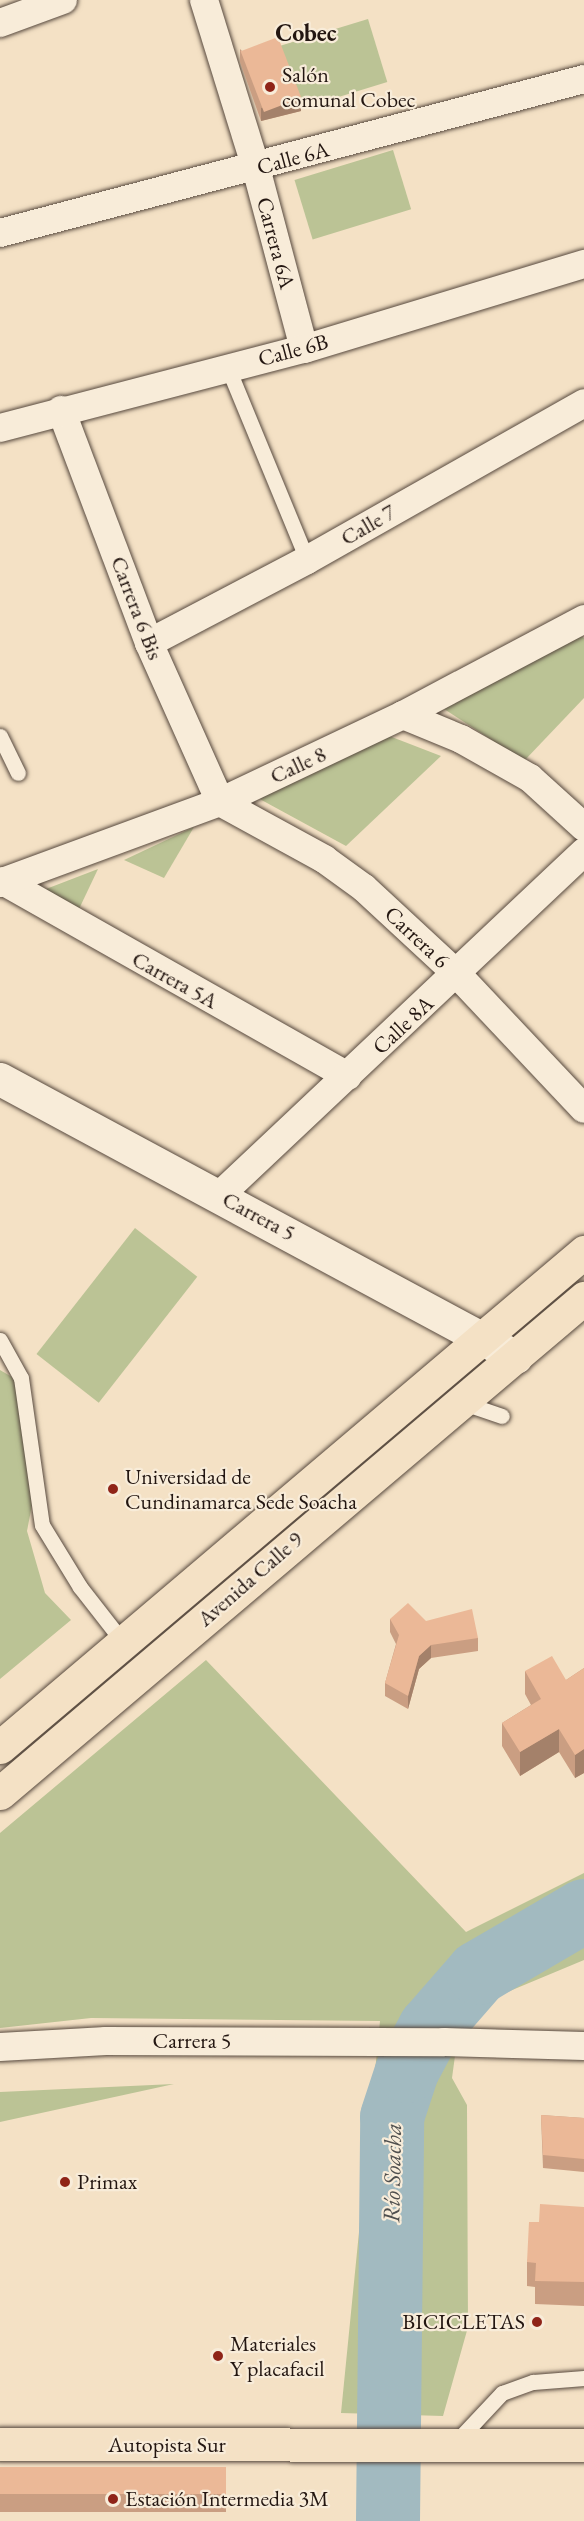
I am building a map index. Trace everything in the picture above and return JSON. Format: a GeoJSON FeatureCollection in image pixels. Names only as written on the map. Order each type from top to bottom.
{"type":"FeatureCollection","features":[{"type":"Feature","properties":{"kind":"main road","name":"Carrera 5"},"geometry":{"type":"LineString","coordinates":[[0,1080],[483,1336],[516,1357]]}},
{"type":"Feature","properties":{"kind":"main road","name":"Avenida Calle 9"},"geometry":{"type":"LineString","coordinates":[[0,1746],[433,1384],[483,1336],[584,1252]]}},
{"type":"Feature","properties":{"kind":"main road","name":"Avenida Calle 9"},"geometry":{"type":"LineString","coordinates":[[0,1793],[458,1401],[516,1357],[584,1298]]}},
{"type":"Feature","properties":{"kind":"main road","name":"Autopista Sur"},"geometry":{"type":"LineString","coordinates":[[1,2443],[452,2446]]}},
{"type":"Feature","properties":{"kind":"main road"},"geometry":{"type":"LineString","coordinates":[[452,2446],[584,2445]]}},
{"type":"Feature","properties":{"kind":"street"},"geometry":{"type":"LineString","coordinates":[[0,22],[63,0]]}},
{"type":"Feature","properties":{"kind":"street","name":"Carrera 6A"},"geometry":{"type":"LineString","coordinates":[[204,0],[256,168],[304,349]]}},
{"type":"Feature","properties":{"kind":"street","name":"Calle 6A"},"geometry":{"type":"LineString","coordinates":[[0,233],[256,168],[584,79]]}},
{"type":"Feature","properties":{"kind":"street","name":"Calle 6B"},"geometry":{"type":"LineString","coordinates":[[0,428],[61,410],[304,349],[584,264]]}},
{"type":"Feature","properties":{"kind":"street","name":"Calle 7"},"geometry":{"type":"LineString","coordinates":[[149,643],[307,560],[584,403]]}},
{"type":"Feature","properties":{"kind":"street","name":"Carrera 6 Bis"},"geometry":{"type":"LineString","coordinates":[[61,410],[149,643],[220,802]]}},
{"type":"Feature","properties":{"kind":"street","name":"Calle 8"},"geometry":{"type":"LineString","coordinates":[[1,882],[220,802],[403,715],[584,619]]}},
{"type":"Feature","properties":{"kind":"street"},"geometry":{"type":"LineString","coordinates":[[403,715],[461,739],[530,778],[584,827]]}},
{"type":"Feature","properties":{"kind":"street","name":"Carrera 6"},"geometry":{"type":"LineString","coordinates":[[220,802],[324,859],[364,888],[457,974],[584,1109]]}},
{"type":"Feature","properties":{"kind":"street","name":"Calle 8A"},"geometry":{"type":"LineString","coordinates":[[220,1195],[584,852]]}},
{"type":"Feature","properties":{"kind":"street","name":"Carrera 5A"},"geometry":{"type":"LineString","coordinates":[[1,882],[348,1076]]}},
{"type":"Feature","properties":{"kind":"street","name":"Carrera 5"},"geometry":{"type":"LineString","coordinates":[[0,2047],[106,2042],[384,2041],[584,2046]]}},
{"type":"Feature","properties":{"kind":"lane"},"geometry":{"type":"LineString","coordinates":[[228,368],[307,560]]}},
{"type":"Feature","properties":{"kind":"lane"},"geometry":{"type":"LineString","coordinates":[[0,736],[18,773]]}},
{"type":"Feature","properties":{"kind":"lane"},"geometry":{"type":"LineString","coordinates":[[0,1340],[21,1378],[42,1525],[80,1587],[123,1642]]}},
{"type":"Feature","properties":{"kind":"lane"},"geometry":{"type":"LineString","coordinates":[[458,1401],[502,1416]]}},
{"type":"Feature","properties":{"kind":"lane"},"geometry":{"type":"LineString","coordinates":[[452,2446],[502,2393],[533,2382],[584,2378]]}},
{"type":"Feature","properties":{"kind":"green space"},"geometry":{"type":"Polygon","coordinates":[[[368,19],[387,82],[296,110],[277,47],[368,19]]]}},
{"type":"Feature","properties":{"kind":"green space"},"geometry":{"type":"Polygon","coordinates":[[[393,150],[411,209],[313,239],[295,180],[393,150]]]}},
{"type":"Feature","properties":{"kind":"green space"},"geometry":{"type":"Polygon","coordinates":[[[579,635],[584,638],[584,698],[524,761],[438,705],[579,635]]]}},
{"type":"Feature","properties":{"kind":"green space"},"geometry":{"type":"Polygon","coordinates":[[[384,734],[441,756],[346,846],[256,797],[384,734]]]}},
{"type":"Feature","properties":{"kind":"green space"},"geometry":{"type":"Polygon","coordinates":[[[194,827],[164,878],[124,860],[194,827]]]}},
{"type":"Feature","properties":{"kind":"green space"},"geometry":{"type":"Polygon","coordinates":[[[98,869],[79,909],[46,889],[98,869]]]}},
{"type":"Feature","properties":{"kind":"green space"},"geometry":{"type":"Polygon","coordinates":[[[135,1228],[197,1277],[99,1403],[36,1354],[135,1228]]]}},
{"type":"Feature","properties":{"kind":"green space"},"geometry":{"type":"Polygon","coordinates":[[[0,1370],[17,1380],[32,1505],[27,1531],[45,1593],[71,1620],[0,1679],[0,1370]]]}},
{"type":"Feature","properties":{"kind":"green space"},"geometry":{"type":"Polygon","coordinates":[[[206,1660],[466,1932],[584,1873],[584,1960],[491,1999],[457,2041],[452,2078],[467,2105],[468,2327],[443,2416],[341,2413],[380,2021],[91,2018],[0,2028],[0,1833],[206,1660]]]}},
{"type":"Feature","properties":{"kind":"green space"},"geometry":{"type":"Polygon","coordinates":[[[174,2084],[0,2122],[0,2092],[174,2084]]]}},
{"type":"Feature","properties":{"kind":"building","name":"Salón comunal Cobec"},"geometry":{"type":"Polygon","coordinates":[[[278,37],[301,98],[264,112],[241,51],[278,37]]]}},
{"type":"Feature","properties":{"kind":"building"},"geometry":{"type":"Polygon","coordinates":[[[408,1603],[426,1621],[472,1609],[478,1638],[431,1645],[419,1656],[408,1696],[385,1683],[399,1635],[390,1619],[408,1603]]]}},
{"type":"Feature","properties":{"kind":"building"},"geometry":{"type":"Polygon","coordinates":[[[552,1656],[566,1680],[584,1668],[584,1749],[575,1755],[559,1729],[520,1752],[502,1723],[541,1699],[525,1671],[552,1656]]]}},
{"type":"Feature","properties":{"kind":"building"},"geometry":{"type":"Polygon","coordinates":[[[541,2115],[584,2118],[584,2159],[543,2155],[541,2115]]]}},
{"type":"Feature","properties":{"kind":"building"},"geometry":{"type":"Polygon","coordinates":[[[540,2204],[584,2207],[584,2282],[535,2281],[536,2263],[527,2262],[529,2222],[539,2222],[540,2204]]]}},
{"type":"Feature","properties":{"kind":"building"},"geometry":{"type":"Polygon","coordinates":[[[0,2467],[226,2467],[226,2494],[0,2494],[0,2467]]]}},
{"type":"Feature","properties":{"kind":"waterway","name":"Río Soacha"},"geometry":{"type":"LineString","coordinates":[[388,2521],[392,2117],[407,2071],[430,2028],[478,1973],[584,1911]]}},
{"type":"Feature","properties":{"kind":"place","name":"Salón comunal Cobec"},"geometry":{"type":"Point","coordinates":[270,87]}},
{"type":"Feature","properties":{"kind":"place","name":"Universidad de Cundinamarca Sede Soacha"},"geometry":{"type":"Point","coordinates":[113,1489]}},
{"type":"Feature","properties":{"kind":"place","name":"Primax"},"geometry":{"type":"Point","coordinates":[65,2182]}},
{"type":"Feature","properties":{"kind":"place","name":"BICICLETAS"},"geometry":{"type":"Point","coordinates":[537,2322]}},
{"type":"Feature","properties":{"kind":"place","name":"Materiales Y placafacil"},"geometry":{"type":"Point","coordinates":[218,2356]}},
{"type":"Feature","properties":{"kind":"place","name":"Estación Intermedia 3M"},"geometry":{"type":"Point","coordinates":[113,2499]}},
{"type":"Feature","properties":{"kind":"district","name":"Cobec"},"geometry":{"type":"Point","coordinates":[306,33]}}]}
